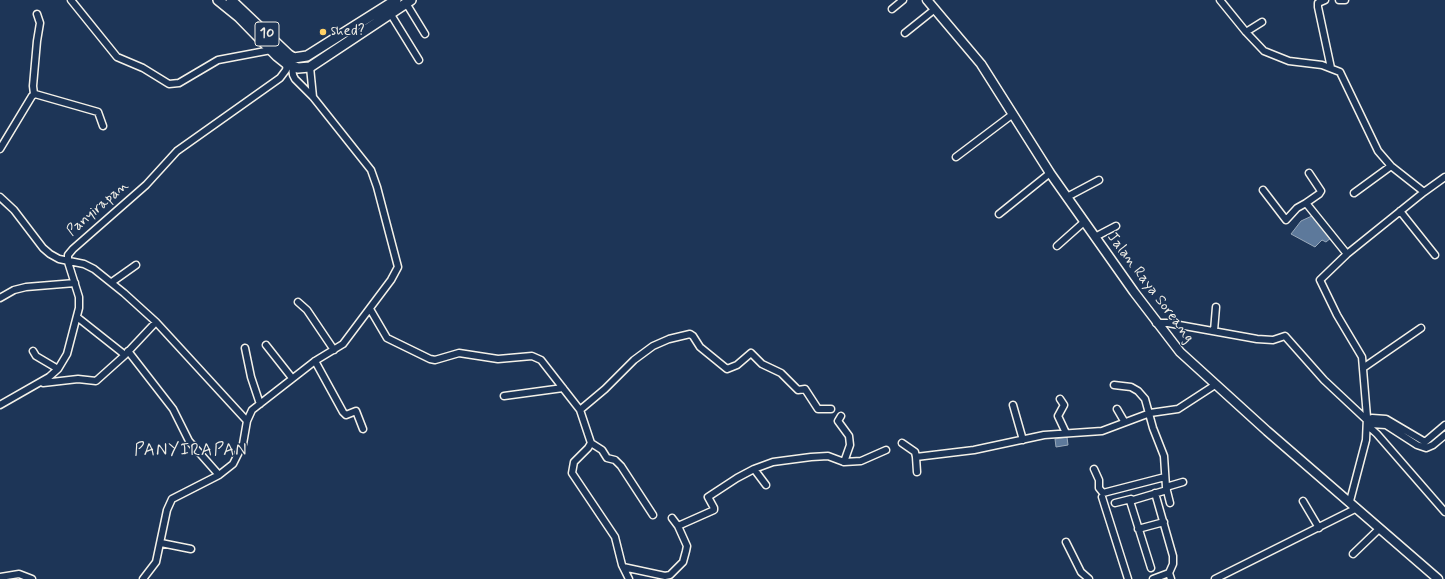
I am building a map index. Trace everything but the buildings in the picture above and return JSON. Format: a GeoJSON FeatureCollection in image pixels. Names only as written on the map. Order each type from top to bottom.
{"type":"FeatureCollection","features":[{"type":"Feature","properties":{"kind":"highway","name":"10"},"geometry":{"type":"LineString","coordinates":[[218,0],[242,14],[289,56],[294,58],[307,56],[396,0]]}},
{"type":"Feature","properties":{"kind":"highway","name":"10"},"geometry":{"type":"LineString","coordinates":[[230,0],[271,50],[290,65]]}},
{"type":"Feature","properties":{"kind":"highway"},"geometry":{"type":"LineString","coordinates":[[290,65],[298,68],[310,67],[324,56],[408,2]]}},
{"type":"Feature","properties":{"kind":"main road","name":"Jalan Raya Soreang"},"geometry":{"type":"LineString","coordinates":[[927,0],[981,64],[1050,173],[1156,323],[1180,352],[1215,385],[1438,579]]}},
{"type":"Feature","properties":{"kind":"street"},"geometry":{"type":"LineString","coordinates":[[72,0],[117,57],[143,68],[170,84],[179,83],[218,60],[271,50]]}},
{"type":"Feature","properties":{"kind":"street"},"geometry":{"type":"LineString","coordinates":[[239,0],[242,14]]}},
{"type":"Feature","properties":{"kind":"street"},"geometry":{"type":"LineString","coordinates":[[892,9],[904,0]]}},
{"type":"Feature","properties":{"kind":"street"},"geometry":{"type":"LineString","coordinates":[[1220,0],[1246,32],[1264,51],[1289,61],[1322,65],[1338,70],[1342,74],[1374,144],[1391,166],[1424,192]]}},
{"type":"Feature","properties":{"kind":"street"},"geometry":{"type":"LineString","coordinates":[[1325,0],[1317,2],[1331,68]]}},
{"type":"Feature","properties":{"kind":"street"},"geometry":{"type":"LineString","coordinates":[[1339,0],[1345,0]]}},
{"type":"Feature","properties":{"kind":"street"},"geometry":{"type":"LineString","coordinates":[[408,2],[425,34]]}},
{"type":"Feature","properties":{"kind":"street"},"geometry":{"type":"LineString","coordinates":[[905,33],[935,9]]}},
{"type":"Feature","properties":{"kind":"street"},"geometry":{"type":"LineString","coordinates":[[0,149],[34,94],[33,86],[40,23],[37,14]]}},
{"type":"Feature","properties":{"kind":"street"},"geometry":{"type":"LineString","coordinates":[[390,14],[419,60]]}},
{"type":"Feature","properties":{"kind":"street"},"geometry":{"type":"LineString","coordinates":[[1246,32],[1262,22]]}},
{"type":"Feature","properties":{"kind":"street"},"geometry":{"type":"LineString","coordinates":[[143,579],[156,564],[162,543],[167,510],[172,499],[219,475],[233,464],[246,434],[247,421],[251,412],[315,361],[339,347],[370,309],[395,274],[398,267],[371,170],[313,97],[293,76],[290,65]]}},
{"type":"Feature","properties":{"kind":"street","name":"Panyirapan"},"geometry":{"type":"LineString","coordinates":[[0,405],[40,383],[58,368],[70,347],[80,300],[68,262],[68,255],[77,244],[142,188],[163,164],[199,135],[280,78],[290,65]]}},
{"type":"Feature","properties":{"kind":"street"},"geometry":{"type":"LineString","coordinates":[[310,67],[313,97]]}},
{"type":"Feature","properties":{"kind":"street"},"geometry":{"type":"LineString","coordinates":[[34,94],[40,94],[98,112],[103,126]]}},
{"type":"Feature","properties":{"kind":"street"},"geometry":{"type":"LineString","coordinates":[[956,157],[1013,114]]}},
{"type":"Feature","properties":{"kind":"street"},"geometry":{"type":"LineString","coordinates":[[1354,194],[1391,166]]}},
{"type":"Feature","properties":{"kind":"street"},"geometry":{"type":"LineString","coordinates":[[999,214],[1050,173]]}},
{"type":"Feature","properties":{"kind":"street"},"geometry":{"type":"LineString","coordinates":[[1264,190],[1284,220],[1288,220],[1297,208],[1319,194],[1321,191],[1309,173]]}},
{"type":"Feature","properties":{"kind":"street"},"geometry":{"type":"LineString","coordinates":[[1350,501],[1366,440],[1367,423],[1363,368],[1361,354],[1337,315],[1320,282],[1322,277],[1347,254],[1445,177]]}},
{"type":"Feature","properties":{"kind":"street"},"geometry":{"type":"LineString","coordinates":[[1067,196],[1099,180]]}},
{"type":"Feature","properties":{"kind":"street"},"geometry":{"type":"LineString","coordinates":[[0,197],[25,224],[43,248],[59,259],[84,264],[112,282],[156,322],[247,421]]}},
{"type":"Feature","properties":{"kind":"street"},"geometry":{"type":"LineString","coordinates":[[1306,203],[1347,254]]}},
{"type":"Feature","properties":{"kind":"street"},"geometry":{"type":"LineString","coordinates":[[1400,211],[1435,255]]}},
{"type":"Feature","properties":{"kind":"street"},"geometry":{"type":"LineString","coordinates":[[1057,246],[1084,222]]}},
{"type":"Feature","properties":{"kind":"street"},"geometry":{"type":"LineString","coordinates":[[1095,237],[1116,226]]}},
{"type":"Feature","properties":{"kind":"street"},"geometry":{"type":"LineString","coordinates":[[112,282],[136,265]]}},
{"type":"Feature","properties":{"kind":"street"},"geometry":{"type":"LineString","coordinates":[[0,298],[14,290],[26,287],[74,283]]}},
{"type":"Feature","properties":{"kind":"street"},"geometry":{"type":"LineString","coordinates":[[298,302],[307,310],[334,350]]}},
{"type":"Feature","properties":{"kind":"street"},"geometry":{"type":"LineString","coordinates":[[1214,331],[1216,307]]}},
{"type":"Feature","properties":{"kind":"street"},"geometry":{"type":"LineString","coordinates":[[370,309],[387,338],[433,360],[459,353],[498,358],[535,356],[541,360],[580,410],[591,443],[602,450],[607,458],[615,460],[621,466],[653,515]]}},
{"type":"Feature","properties":{"kind":"street"},"geometry":{"type":"LineString","coordinates":[[77,318],[126,353],[173,409],[189,441],[219,475]]}},
{"type":"Feature","properties":{"kind":"street"},"geometry":{"type":"LineString","coordinates":[[40,383],[78,379],[96,381],[156,322]]}},
{"type":"Feature","properties":{"kind":"street"},"geometry":{"type":"LineString","coordinates":[[1156,323],[1168,323],[1273,340],[1285,336],[1324,380],[1367,423],[1445,512]]}},
{"type":"Feature","properties":{"kind":"street"},"geometry":{"type":"LineString","coordinates":[[1363,368],[1421,328]]}},
{"type":"Feature","properties":{"kind":"street"},"geometry":{"type":"LineString","coordinates":[[580,410],[605,389],[634,360],[653,346],[669,339],[690,334],[693,336],[700,348],[727,369],[737,365],[751,353],[762,364],[781,373],[798,390],[805,389],[818,409],[831,409]]}},
{"type":"Feature","properties":{"kind":"street"},"geometry":{"type":"LineString","coordinates":[[266,345],[292,378]]}},
{"type":"Feature","properties":{"kind":"street"},"geometry":{"type":"LineString","coordinates":[[245,348],[251,377],[260,404]]}},
{"type":"Feature","properties":{"kind":"street"},"geometry":{"type":"LineString","coordinates":[[33,351],[36,356],[58,368]]}},
{"type":"Feature","properties":{"kind":"street"},"geometry":{"type":"LineString","coordinates":[[315,361],[343,412],[346,415],[356,411],[363,429]]}},
{"type":"Feature","properties":{"kind":"street"},"geometry":{"type":"LineString","coordinates":[[1114,385],[1126,385],[1138,391],[1145,399],[1150,412],[1153,428],[1164,456],[1165,477],[1170,503]]}},
{"type":"Feature","properties":{"kind":"street"},"geometry":{"type":"LineString","coordinates":[[916,457],[954,453],[1066,433],[1102,430],[1150,412],[1178,409],[1215,385]]}},
{"type":"Feature","properties":{"kind":"street"},"geometry":{"type":"LineString","coordinates":[[504,396],[563,388]]}},
{"type":"Feature","properties":{"kind":"street"},"geometry":{"type":"LineString","coordinates":[[1060,399],[1064,406],[1058,416],[1066,433]]}},
{"type":"Feature","properties":{"kind":"street"},"geometry":{"type":"LineString","coordinates":[[1013,405],[1023,440]]}},
{"type":"Feature","properties":{"kind":"street"},"geometry":{"type":"LineString","coordinates":[[1117,408],[1124,421]]}},
{"type":"Feature","properties":{"kind":"street"},"geometry":{"type":"LineString","coordinates":[[842,416],[838,421],[849,436],[850,445],[844,462]]}},
{"type":"Feature","properties":{"kind":"street"},"geometry":{"type":"LineString","coordinates":[[1367,423],[1372,418],[1386,418],[1425,442],[1445,426]]}},
{"type":"Feature","properties":{"kind":"street"},"geometry":{"type":"LineString","coordinates":[[1367,423],[1386,425],[1417,445],[1426,448],[1433,445],[1445,435]]}},
{"type":"Feature","properties":{"kind":"street"},"geometry":{"type":"LineString","coordinates":[[591,443],[574,462],[572,473],[616,537],[623,568],[629,579]]}},
{"type":"Feature","properties":{"kind":"street"},"geometry":{"type":"LineString","coordinates":[[902,444],[915,452],[917,472]]}},
{"type":"Feature","properties":{"kind":"street"},"geometry":{"type":"LineString","coordinates":[[678,526],[714,510],[708,497],[737,478],[754,469],[773,462],[828,456],[844,462],[861,462],[886,450]]}},
{"type":"Feature","properties":{"kind":"street"},"geometry":{"type":"LineString","coordinates":[[754,469],[766,485]]}},
{"type":"Feature","properties":{"kind":"street"},"geometry":{"type":"LineString","coordinates":[[1094,469],[1099,480],[1099,488],[1103,493],[1165,477]]}},
{"type":"Feature","properties":{"kind":"street"},"geometry":{"type":"LineString","coordinates":[[1115,503],[1155,493],[1183,482]]}},
{"type":"Feature","properties":{"kind":"street"},"geometry":{"type":"LineString","coordinates":[[1153,579],[1170,576],[1173,556],[1155,493]]}},
{"type":"Feature","properties":{"kind":"street"},"geometry":{"type":"LineString","coordinates":[[1102,497],[1128,579]]}},
{"type":"Feature","properties":{"kind":"street"},"geometry":{"type":"LineString","coordinates":[[1131,499],[1130,503],[1150,568]]}},
{"type":"Feature","properties":{"kind":"street"},"geometry":{"type":"LineString","coordinates":[[1303,501],[1319,528]]}},
{"type":"Feature","properties":{"kind":"street"},"geometry":{"type":"LineString","coordinates":[[1218,578],[1357,508]]}},
{"type":"Feature","properties":{"kind":"street"},"geometry":{"type":"LineString","coordinates":[[623,568],[665,576],[674,572],[683,562],[687,546],[678,526],[672,518]]}},
{"type":"Feature","properties":{"kind":"street"},"geometry":{"type":"LineString","coordinates":[[1138,529],[1164,522]]}},
{"type":"Feature","properties":{"kind":"street"},"geometry":{"type":"LineString","coordinates":[[1353,554],[1380,528]]}},
{"type":"Feature","properties":{"kind":"street"},"geometry":{"type":"LineString","coordinates":[[1066,542],[1081,572],[1089,579]]}},
{"type":"Feature","properties":{"kind":"street"},"geometry":{"type":"LineString","coordinates":[[162,543],[191,548]]}},
{"type":"Feature","properties":{"kind":"street"},"geometry":{"type":"LineString","coordinates":[[0,577],[19,574],[31,579]]}},
{"type":"Feature","properties":{"kind":"water"},"geometry":{"type":"Polygon","coordinates":[[[1314,215],[1332,237],[1326,242],[1322,240],[1315,247],[1291,234],[1301,221],[1314,215]]]}},
{"type":"Feature","properties":{"kind":"water"},"geometry":{"type":"Polygon","coordinates":[[[1067,437],[1068,445],[1056,447],[1055,439],[1067,437]]]}},
{"type":"Feature","properties":{"kind":"place","name":"shed?"},"geometry":{"type":"Point","coordinates":[323,32]}},
{"type":"Feature","properties":{"kind":"district","name":"PANYIRAPAN"},"geometry":{"type":"Point","coordinates":[191,451]}}]}
